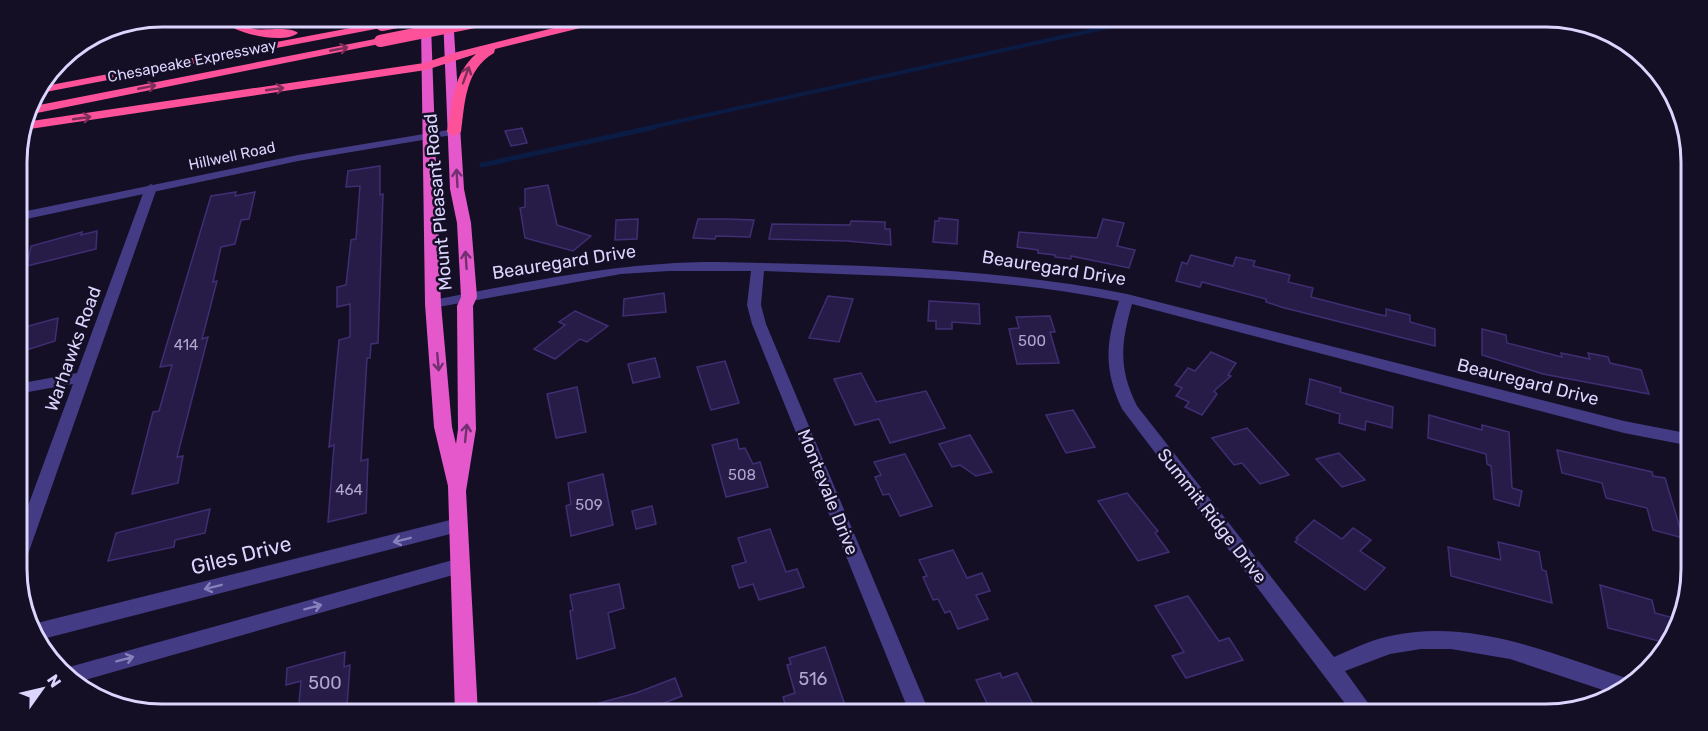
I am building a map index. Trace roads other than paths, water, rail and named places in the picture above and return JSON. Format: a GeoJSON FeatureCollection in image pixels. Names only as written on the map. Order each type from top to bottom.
{"type":"FeatureCollection","features":[{"type":"Feature","properties":{"kind":"highway"},"geometry":{"type":"LineString","coordinates":[[235,27],[271,34],[346,27]]}},
{"type":"Feature","properties":{"kind":"highway","name":"Chesapeake Expressway"},"geometry":{"type":"LineString","coordinates":[[49,90],[362,27]]}},
{"type":"Feature","properties":{"kind":"highway","name":"Mount Pleasant Road"},"geometry":{"type":"LineString","coordinates":[[425,27],[433,304],[443,428],[457,491],[467,704]]}},
{"type":"Feature","properties":{"kind":"highway","name":"Chesapeake Expressway"},"geometry":{"type":"LineString","coordinates":[[38,109],[449,27]]}},
{"type":"Feature","properties":{"kind":"highway","name":"Mount Pleasant Road"},"geometry":{"type":"LineString","coordinates":[[449,27],[454,132],[469,297],[465,306],[467,429],[457,491]]}},
{"type":"Feature","properties":{"kind":"highway"},"geometry":{"type":"LineString","coordinates":[[33,125],[426,66],[450,57],[571,27]]}},
{"type":"Feature","properties":{"kind":"highway"},"geometry":{"type":"LineString","coordinates":[[454,132],[463,84],[468,69],[475,59],[491,51],[576,27]]}},
{"type":"Feature","properties":{"kind":"street","name":"Hillwell Road"},"geometry":{"type":"LineString","coordinates":[[27,215],[298,158],[454,132]]}},
{"type":"Feature","properties":{"kind":"street","name":"Warhawks Road"},"geometry":{"type":"LineString","coordinates":[[27,532],[151,189]]}},
{"type":"Feature","properties":{"kind":"street","name":"Beauregard Drive"},"geometry":{"type":"LineString","coordinates":[[433,304],[621,270],[679,266],[983,275],[1078,287],[1127,298],[1624,427],[1681,438]]}},
{"type":"Feature","properties":{"kind":"street","name":"Montevale Drive"},"geometry":{"type":"LineString","coordinates":[[758,267],[754,305],[759,324],[916,704]]}},
{"type":"Feature","properties":{"kind":"street","name":"Summit Ridge Drive"},"geometry":{"type":"LineString","coordinates":[[1127,298],[1119,326],[1114,363],[1115,374],[1130,409],[1358,704]]}},
{"type":"Feature","properties":{"kind":"street"},"geometry":{"type":"LineString","coordinates":[[27,386],[83,377]]}},
{"type":"Feature","properties":{"kind":"street","name":"Giles Drive"},"geometry":{"type":"LineString","coordinates":[[42,630],[458,525]]}},
{"type":"Feature","properties":{"kind":"street"},"geometry":{"type":"LineString","coordinates":[[77,673],[460,567]]}},
{"type":"Feature","properties":{"kind":"street"},"geometry":{"type":"LineString","coordinates":[[1330,668],[1389,645],[1432,638],[1468,640],[1505,647],[1615,684]]}},
{"type":"Feature","properties":{"kind":"waterway"},"geometry":{"type":"LineString","coordinates":[[648,128],[1108,27]]}},
{"type":"Feature","properties":{"kind":"waterway"},"geometry":{"type":"LineString","coordinates":[[482,165],[655,127]]}}]}
